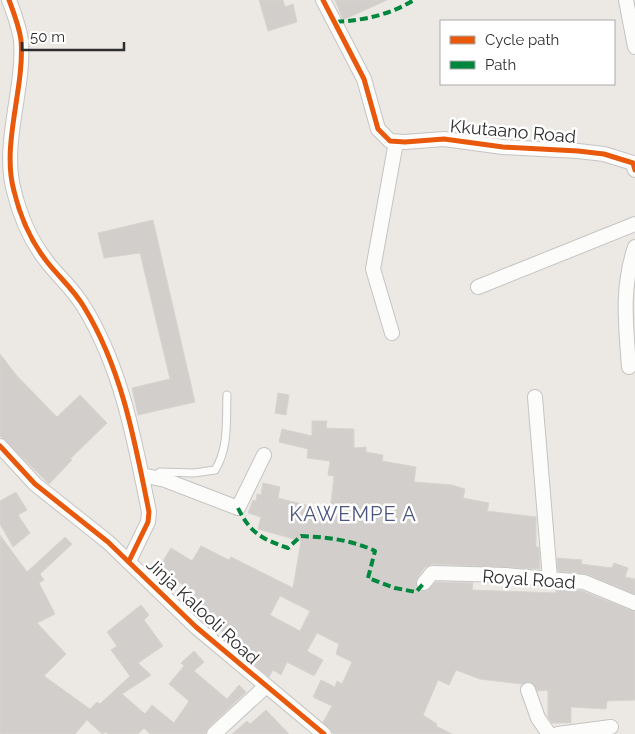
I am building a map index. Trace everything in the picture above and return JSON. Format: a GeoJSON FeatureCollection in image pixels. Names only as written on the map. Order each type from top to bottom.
{"type":"FeatureCollection","features":[{"type":"Feature","properties":{"kind":"street"},"geometry":{"type":"LineString","coordinates":[[9,0],[21,41],[11,158],[13,189],[22,216],[35,242],[48,262],[68,283],[84,306],[105,347],[120,386],[148,476],[148,522],[129,560]]}},
{"type":"Feature","properties":{"kind":"street"},"geometry":{"type":"LineString","coordinates":[[323,0],[364,79],[378,129],[384,136],[396,142],[372,269],[392,332]]}},
{"type":"Feature","properties":{"kind":"street"},"geometry":{"type":"LineString","coordinates":[[626,0],[635,47]]}},
{"type":"Feature","properties":{"kind":"street","name":"Kkutaano Road"},"geometry":{"type":"LineString","coordinates":[[396,142],[444,138],[503,147],[592,152],[634,162]]}},
{"type":"Feature","properties":{"kind":"street"},"geometry":{"type":"LineString","coordinates":[[478,286],[635,224]]}},
{"type":"Feature","properties":{"kind":"street"},"geometry":{"type":"LineString","coordinates":[[629,367],[624,300],[628,269],[635,247]]}},
{"type":"Feature","properties":{"kind":"street"},"geometry":{"type":"LineString","coordinates":[[535,397],[550,578]]}},
{"type":"Feature","properties":{"kind":"street","name":"Jinja Kalooli Road"},"geometry":{"type":"LineString","coordinates":[[0,446],[35,484],[129,560],[196,626],[265,687],[324,734]]}},
{"type":"Feature","properties":{"kind":"street"},"geometry":{"type":"LineString","coordinates":[[148,476],[194,490],[238,508],[264,455]]}},
{"type":"Feature","properties":{"kind":"street","name":"Royal Road"},"geometry":{"type":"LineString","coordinates":[[424,583],[432,573],[550,578],[584,582],[635,603]]}},
{"type":"Feature","properties":{"kind":"street"},"geometry":{"type":"LineString","coordinates":[[214,734],[265,687]]}},
{"type":"Feature","properties":{"kind":"street"},"geometry":{"type":"LineString","coordinates":[[528,690],[538,718],[549,734]]}},
{"type":"Feature","properties":{"kind":"street"},"geometry":{"type":"LineString","coordinates":[[558,734],[611,727]]}},
{"type":"Feature","properties":{"kind":"lane"},"geometry":{"type":"LineString","coordinates":[[148,476],[160,472],[194,473],[215,470],[222,459],[226,437],[227,395]]}},
{"type":"Feature","properties":{"kind":"building"},"geometry":{"type":"Polygon","coordinates":[[[259,0],[283,0],[285,7],[293,4],[297,22],[268,31],[259,0]]]}},
{"type":"Feature","properties":{"kind":"building"},"geometry":{"type":"Polygon","coordinates":[[[335,0],[387,0],[343,20],[335,0]]]}},
{"type":"Feature","properties":{"kind":"building"},"geometry":{"type":"Polygon","coordinates":[[[153,220],[195,402],[138,415],[132,388],[170,379],[140,253],[104,258],[98,233],[153,220]]]}},
{"type":"Feature","properties":{"kind":"building"},"geometry":{"type":"Polygon","coordinates":[[[0,354],[17,376],[57,417],[80,395],[107,423],[70,459],[72,460],[49,484],[0,436],[0,354]]]}},
{"type":"Feature","properties":{"kind":"building"},"geometry":{"type":"Polygon","coordinates":[[[278,393],[289,395],[286,415],[275,413],[278,393]]]}},
{"type":"Feature","properties":{"kind":"building"},"geometry":{"type":"Polygon","coordinates":[[[312,421],[327,421],[326,428],[354,429],[354,448],[366,447],[366,452],[383,455],[382,461],[416,467],[414,482],[452,485],[465,489],[463,498],[489,503],[487,511],[536,517],[536,547],[539,547],[540,569],[432,564],[425,567],[417,578],[416,587],[419,590],[427,591],[436,582],[473,583],[472,590],[556,593],[556,588],[582,591],[635,612],[635,700],[607,701],[606,709],[571,707],[571,723],[552,723],[548,717],[548,690],[537,691],[530,682],[521,684],[480,679],[456,670],[449,685],[438,680],[423,715],[437,724],[436,726],[452,734],[334,734],[323,722],[332,706],[313,697],[321,680],[335,687],[337,681],[342,684],[352,662],[336,654],[339,644],[317,633],[307,651],[323,660],[314,676],[287,662],[281,675],[273,670],[269,677],[224,639],[228,635],[202,620],[183,602],[192,590],[168,576],[171,572],[160,566],[171,548],[192,561],[201,546],[229,560],[231,557],[293,588],[301,541],[258,529],[261,517],[248,513],[253,500],[256,501],[257,494],[261,495],[263,483],[280,487],[278,498],[330,511],[334,476],[328,475],[330,461],[307,458],[308,449],[279,442],[282,429],[312,436],[312,421]],[[280,596],[270,615],[300,631],[310,611],[280,596]]]}},
{"type":"Feature","properties":{"kind":"building"},"geometry":{"type":"Polygon","coordinates":[[[16,492],[27,510],[18,515],[30,533],[13,547],[0,524],[0,501],[16,492]]]}},
{"type":"Feature","properties":{"kind":"building"},"geometry":{"type":"Polygon","coordinates":[[[0,535],[27,572],[65,537],[72,544],[40,574],[44,580],[39,583],[55,614],[37,623],[66,654],[44,676],[90,709],[97,702],[100,704],[130,676],[111,650],[117,646],[107,632],[141,605],[149,615],[144,620],[163,646],[138,663],[151,675],[122,694],[145,714],[152,705],[174,723],[189,701],[169,684],[184,666],[181,663],[194,651],[204,662],[194,671],[227,699],[239,685],[246,692],[208,728],[205,734],[150,734],[144,728],[138,734],[108,734],[106,732],[102,734],[87,720],[75,734],[0,734],[0,535]]]}},
{"type":"Feature","properties":{"kind":"building"},"geometry":{"type":"Polygon","coordinates":[[[557,558],[582,560],[581,564],[612,568],[614,563],[628,568],[625,577],[635,579],[635,594],[587,574],[558,571],[557,558]]]}},
{"type":"Feature","properties":{"kind":"building"},"geometry":{"type":"Polygon","coordinates":[[[266,710],[289,734],[232,734],[247,721],[250,724],[266,710]]]}},
{"type":"Feature","properties":{"kind":"marked path"},"geometry":{"type":"LineString","coordinates":[[336,22],[376,16],[414,0]]}},
{"type":"Feature","properties":{"kind":"marked path"},"geometry":{"type":"LineString","coordinates":[[238,508],[252,529],[264,538],[279,545],[288,548],[301,536],[329,538],[348,542],[375,551],[368,578],[395,588],[416,592],[424,583]]}},
{"type":"Feature","properties":{"kind":"cycle path"},"geometry":{"type":"LineString","coordinates":[[9,0],[21,40],[20,77],[10,154],[14,191],[23,219],[42,255],[80,301],[97,331],[108,355],[126,406],[149,512],[148,522],[129,561]]}},
{"type":"Feature","properties":{"kind":"cycle path"},"geometry":{"type":"LineString","coordinates":[[323,0],[364,79],[378,129],[390,141],[405,142],[444,139],[503,147],[604,154],[633,163],[635,170]]}},
{"type":"Feature","properties":{"kind":"cycle path"},"geometry":{"type":"LineString","coordinates":[[0,446],[35,484],[108,542],[196,627],[324,734]]}},
{"type":"Feature","properties":{"kind":"district","name":"KAWEMPE A"},"geometry":{"type":"Point","coordinates":[353,514]}}]}
